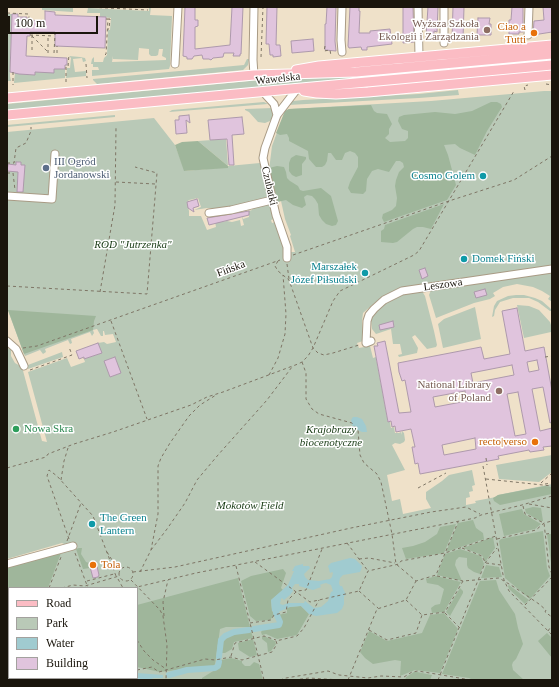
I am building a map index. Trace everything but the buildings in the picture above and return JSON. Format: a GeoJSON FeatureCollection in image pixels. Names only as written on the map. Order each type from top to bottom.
{"type":"FeatureCollection","features":[{"type":"Feature","properties":{"kind":"main road"},"geometry":{"type":"LineString","coordinates":[[286,74],[308,67],[552,45]]}},
{"type":"Feature","properties":{"kind":"main road","name":"Wawelska"},"geometry":{"type":"LineString","coordinates":[[7,98],[254,75],[356,72],[552,54]]}},
{"type":"Feature","properties":{"kind":"main road","name":"Wawelska"},"geometry":{"type":"LineString","coordinates":[[7,116],[552,65]]}},
{"type":"Feature","properties":{"kind":"main road"},"geometry":{"type":"LineString","coordinates":[[297,89],[317,93],[354,93],[552,75]]}},
{"type":"Feature","properties":{"kind":"street"},"geometry":{"type":"LineString","coordinates":[[175,64],[178,7]]}},
{"type":"Feature","properties":{"kind":"street"},"geometry":{"type":"LineString","coordinates":[[254,7],[254,75]]}},
{"type":"Feature","properties":{"kind":"street"},"geometry":{"type":"LineString","coordinates":[[342,7],[342,52]]}},
{"type":"Feature","properties":{"kind":"street"},"geometry":{"type":"LineString","coordinates":[[418,7],[419,57]]}},
{"type":"Feature","properties":{"kind":"street"},"geometry":{"type":"LineString","coordinates":[[444,7],[444,43]]}},
{"type":"Feature","properties":{"kind":"street"},"geometry":{"type":"LineString","coordinates":[[528,35],[529,7]]}},
{"type":"Feature","properties":{"kind":"street","name":"Czubatki"},"geometry":{"type":"LineString","coordinates":[[287,258],[287,247],[272,200],[263,158],[265,148],[278,115],[297,89]]}},
{"type":"Feature","properties":{"kind":"street"},"geometry":{"type":"LineString","coordinates":[[263,92],[275,106],[278,115]]}},
{"type":"Feature","properties":{"kind":"street"},"geometry":{"type":"LineString","coordinates":[[11,197],[52,199],[55,154]]}},
{"type":"Feature","properties":{"kind":"street"},"geometry":{"type":"LineString","coordinates":[[209,213],[230,210],[272,200]]}},
{"type":"Feature","properties":{"kind":"street","name":"Leszowa"},"geometry":{"type":"LineString","coordinates":[[368,342],[367,321],[374,309],[384,300],[402,291],[552,269]]}},
{"type":"Feature","properties":{"kind":"street"},"geometry":{"type":"LineString","coordinates":[[7,340],[14,346],[26,368]]}},
{"type":"Feature","properties":{"kind":"street"},"geometry":{"type":"LineString","coordinates":[[7,564],[73,546]]}},
{"type":"Feature","properties":{"kind":"path"},"geometry":{"type":"LineString","coordinates":[[87,7],[148,10]]}},
{"type":"Feature","properties":{"kind":"path"},"geometry":{"type":"LineString","coordinates":[[261,57],[262,7]]}},
{"type":"Feature","properties":{"kind":"path"},"geometry":{"type":"LineString","coordinates":[[7,13],[28,14],[29,21]]}},
{"type":"Feature","properties":{"kind":"path"},"geometry":{"type":"LineString","coordinates":[[105,55],[107,29],[110,29],[110,19],[107,19]]}},
{"type":"Feature","properties":{"kind":"path"},"geometry":{"type":"LineString","coordinates":[[31,35],[48,52],[48,36]]}},
{"type":"Feature","properties":{"kind":"path"},"geometry":{"type":"LineString","coordinates":[[31,35],[55,35],[54,53]]}},
{"type":"Feature","properties":{"kind":"path"},"geometry":{"type":"LineString","coordinates":[[31,35],[32,53]]}},
{"type":"Feature","properties":{"kind":"path"},"geometry":{"type":"LineString","coordinates":[[57,46],[57,53]]}},
{"type":"Feature","properties":{"kind":"path"},"geometry":{"type":"LineString","coordinates":[[325,46],[324,51],[330,50],[331,57]]}},
{"type":"Feature","properties":{"kind":"path"},"geometry":{"type":"LineString","coordinates":[[66,82],[68,54]]}},
{"type":"Feature","properties":{"kind":"path"},"geometry":{"type":"LineString","coordinates":[[86,64],[87,78]]}},
{"type":"Feature","properties":{"kind":"path"},"geometry":{"type":"LineString","coordinates":[[13,72],[13,85]]}},
{"type":"Feature","properties":{"kind":"path"},"geometry":{"type":"LineString","coordinates":[[546,84],[552,85]]}},
{"type":"Feature","properties":{"kind":"path"},"geometry":{"type":"LineString","coordinates":[[525,90],[524,86],[526,86]]}},
{"type":"Feature","properties":{"kind":"path"},"geometry":{"type":"LineString","coordinates":[[7,468],[23,462],[39,459],[68,447],[147,420],[302,362],[313,348],[336,295],[346,287],[414,255],[419,251],[514,91]]}},
{"type":"Feature","properties":{"kind":"path"},"geometry":{"type":"LineString","coordinates":[[7,163],[14,164],[16,148],[26,143],[31,127]]}},
{"type":"Feature","properties":{"kind":"path"},"geometry":{"type":"LineString","coordinates":[[100,292],[115,204],[116,128]]}},
{"type":"Feature","properties":{"kind":"path","name":"Fińska"},"geometry":{"type":"LineString","coordinates":[[17,351],[25,347],[37,346],[450,201],[514,180],[552,156]]}},
{"type":"Feature","properties":{"kind":"path"},"geometry":{"type":"LineString","coordinates":[[7,286],[100,292],[147,293],[156,172],[135,167]]}},
{"type":"Feature","properties":{"kind":"path"},"geometry":{"type":"LineString","coordinates":[[7,173],[13,172],[15,188],[11,197]]}},
{"type":"Feature","properties":{"kind":"path"},"geometry":{"type":"LineString","coordinates":[[116,182],[156,184]]}},
{"type":"Feature","properties":{"kind":"path"},"geometry":{"type":"LineString","coordinates":[[287,258],[289,280],[313,348],[318,353],[324,355],[358,345]]}},
{"type":"Feature","properties":{"kind":"path"},"geometry":{"type":"LineString","coordinates":[[278,261],[276,266],[278,271],[289,280]]}},
{"type":"Feature","properties":{"kind":"path"},"geometry":{"type":"LineString","coordinates":[[365,273],[367,278]]}},
{"type":"Feature","properties":{"kind":"path"},"geometry":{"type":"LineString","coordinates":[[269,375],[278,358],[285,334],[286,314],[283,275]]}},
{"type":"Feature","properties":{"kind":"path"},"geometry":{"type":"LineString","coordinates":[[111,320],[147,420]]}},
{"type":"Feature","properties":{"kind":"path"},"geometry":{"type":"LineString","coordinates":[[26,368],[72,355],[69,347]]}},
{"type":"Feature","properties":{"kind":"path"},"geometry":{"type":"LineString","coordinates":[[546,357],[552,356]]}},
{"type":"Feature","properties":{"kind":"path"},"geometry":{"type":"LineString","coordinates":[[302,362],[306,373],[306,396],[308,404],[316,412],[348,421],[355,426],[358,432],[360,455],[364,463],[378,477],[392,534],[396,564]]}},
{"type":"Feature","properties":{"kind":"path"},"geometry":{"type":"LineString","coordinates":[[140,572],[151,550],[185,503],[197,480],[218,454],[267,400],[293,366]]}},
{"type":"Feature","properties":{"kind":"path"},"geometry":{"type":"LineString","coordinates":[[151,550],[158,514],[158,466],[161,458],[189,416],[200,405],[218,394]]}},
{"type":"Feature","properties":{"kind":"path"},"geometry":{"type":"LineString","coordinates":[[61,481],[68,447]]}},
{"type":"Feature","properties":{"kind":"path"},"geometry":{"type":"LineString","coordinates":[[486,458],[487,465]]}},
{"type":"Feature","properties":{"kind":"path"},"geometry":{"type":"LineString","coordinates":[[483,466],[504,580],[509,591],[552,635]]}},
{"type":"Feature","properties":{"kind":"path"},"geometry":{"type":"LineString","coordinates":[[88,587],[73,546],[68,538],[47,476],[49,470],[93,516],[116,576]]}},
{"type":"Feature","properties":{"kind":"path"},"geometry":{"type":"LineString","coordinates":[[418,488],[446,472]]}},
{"type":"Feature","properties":{"kind":"path"},"geometry":{"type":"LineString","coordinates":[[540,484],[552,473]]}},
{"type":"Feature","properties":{"kind":"path"},"geometry":{"type":"LineString","coordinates":[[485,479],[540,484],[552,483]]}},
{"type":"Feature","properties":{"kind":"path"},"geometry":{"type":"LineString","coordinates":[[545,484],[552,486]]}},
{"type":"Feature","properties":{"kind":"path"},"geometry":{"type":"LineString","coordinates":[[138,587],[168,579],[236,565],[475,518],[491,512],[528,504],[552,496]]}},
{"type":"Feature","properties":{"kind":"path"},"geometry":{"type":"LineString","coordinates":[[49,587],[81,502]]}},
{"type":"Feature","properties":{"kind":"path"},"geometry":{"type":"LineString","coordinates":[[528,504],[552,508]]}},
{"type":"Feature","properties":{"kind":"path"},"geometry":{"type":"LineString","coordinates":[[522,505],[525,514],[544,523]]}},
{"type":"Feature","properties":{"kind":"path"},"geometry":{"type":"LineString","coordinates":[[121,569],[125,567],[129,568],[133,572],[140,572],[175,567],[388,520],[464,507],[481,515]]}},
{"type":"Feature","properties":{"kind":"path"},"geometry":{"type":"LineString","coordinates":[[496,539],[536,530],[544,523],[552,520]]}},
{"type":"Feature","properties":{"kind":"path"},"geometry":{"type":"LineString","coordinates":[[436,575],[458,521]]}},
{"type":"Feature","properties":{"kind":"path"},"geometry":{"type":"LineString","coordinates":[[544,523],[549,567],[552,574]]}},
{"type":"Feature","properties":{"kind":"path"},"geometry":{"type":"LineString","coordinates":[[545,534],[552,533]]}},
{"type":"Feature","properties":{"kind":"path"},"geometry":{"type":"LineString","coordinates":[[359,591],[368,572],[399,564],[401,560],[444,553],[496,536]]}},
{"type":"Feature","properties":{"kind":"path"},"geometry":{"type":"LineString","coordinates":[[347,543],[368,572]]}},
{"type":"Feature","properties":{"kind":"path"},"geometry":{"type":"LineString","coordinates":[[438,680],[485,563],[498,546]]}},
{"type":"Feature","properties":{"kind":"path"},"geometry":{"type":"LineString","coordinates":[[250,623],[271,620],[276,614],[286,612],[288,600],[296,592],[306,590],[323,548]]}},
{"type":"Feature","properties":{"kind":"path"},"geometry":{"type":"LineString","coordinates":[[460,548],[482,556],[485,563]]}},
{"type":"Feature","properties":{"kind":"path"},"geometry":{"type":"LineString","coordinates":[[105,550],[121,569]]}},
{"type":"Feature","properties":{"kind":"path"},"geometry":{"type":"LineString","coordinates":[[359,559],[369,558],[396,564],[416,581]]}},
{"type":"Feature","properties":{"kind":"path"},"geometry":{"type":"LineString","coordinates":[[255,562],[310,602],[359,591]]}},
{"type":"Feature","properties":{"kind":"path"},"geometry":{"type":"LineString","coordinates":[[485,563],[501,565]]}},
{"type":"Feature","properties":{"kind":"path"},"geometry":{"type":"LineString","coordinates":[[236,565],[264,680]]}},
{"type":"Feature","properties":{"kind":"path"},"geometry":{"type":"LineString","coordinates":[[119,576],[121,569]]}},
{"type":"Feature","properties":{"kind":"path"},"geometry":{"type":"LineString","coordinates":[[131,580],[133,572]]}},
{"type":"Feature","properties":{"kind":"path"},"geometry":{"type":"LineString","coordinates":[[86,582],[114,574]]}},
{"type":"Feature","properties":{"kind":"path"},"geometry":{"type":"LineString","coordinates":[[348,680],[378,608],[406,600],[416,581],[436,575],[463,581],[499,578],[546,610],[545,612],[552,617]]}},
{"type":"Feature","properties":{"kind":"path"},"geometry":{"type":"LineString","coordinates":[[119,576],[124,581],[131,580]]}},
{"type":"Feature","properties":{"kind":"path"},"geometry":{"type":"LineString","coordinates":[[66,587],[74,585],[88,587],[119,576]]}},
{"type":"Feature","properties":{"kind":"path"},"geometry":{"type":"LineString","coordinates":[[525,606],[552,577]]}},
{"type":"Feature","properties":{"kind":"path"},"geometry":{"type":"LineString","coordinates":[[118,579],[122,587]]}},
{"type":"Feature","properties":{"kind":"path"},"geometry":{"type":"LineString","coordinates":[[166,680],[166,645],[163,603],[168,579]]}},
{"type":"Feature","properties":{"kind":"path"},"geometry":{"type":"LineString","coordinates":[[131,580],[160,610],[164,619]]}},
{"type":"Feature","properties":{"kind":"path"},"geometry":{"type":"LineString","coordinates":[[444,612],[463,581]]}},
{"type":"Feature","properties":{"kind":"path"},"geometry":{"type":"LineString","coordinates":[[359,591],[378,608]]}},
{"type":"Feature","properties":{"kind":"path"},"geometry":{"type":"LineString","coordinates":[[231,657],[235,643],[264,636],[276,641],[297,636],[304,628],[310,614],[319,600]]}},
{"type":"Feature","properties":{"kind":"path"},"geometry":{"type":"LineString","coordinates":[[406,600],[422,614],[444,612]]}},
{"type":"Feature","properties":{"kind":"path"},"geometry":{"type":"LineString","coordinates":[[444,612],[460,628]]}},
{"type":"Feature","properties":{"kind":"path"},"geometry":{"type":"LineString","coordinates":[[368,629],[387,640],[416,633],[422,614]]}},
{"type":"Feature","properties":{"kind":"path"},"geometry":{"type":"LineString","coordinates":[[548,631],[552,626]]}},
{"type":"Feature","properties":{"kind":"path"},"geometry":{"type":"LineString","coordinates":[[138,641],[148,655],[166,670]]}},
{"type":"Feature","properties":{"kind":"path"},"geometry":{"type":"LineString","coordinates":[[138,670],[152,667],[159,672],[205,659],[215,660],[231,657],[242,660],[272,652],[277,644],[276,641]]}},
{"type":"Feature","properties":{"kind":"path"},"geometry":{"type":"LineString","coordinates":[[280,680],[328,671],[339,675],[368,678],[381,676],[404,677],[415,671],[471,680]]}},
{"type":"Feature","properties":{"kind":"path"},"geometry":{"type":"LineString","coordinates":[[294,680],[314,678],[341,680]]}},
{"type":"Feature","properties":{"kind":"green space"},"geometry":{"type":"Polygon","coordinates":[[[42,7],[73,7],[73,12],[42,10],[42,7]]]}},
{"type":"Feature","properties":{"kind":"green space"},"geometry":{"type":"Polygon","coordinates":[[[149,7],[151,7],[150,15],[172,16],[169,69],[92,76],[92,70],[99,70],[98,67],[93,67],[93,64],[91,64],[92,59],[94,57],[94,62],[103,62],[107,55],[108,30],[110,30],[111,18],[100,17],[100,13],[87,13],[88,8],[149,11],[149,7]],[[139,48],[138,60],[113,59],[113,56],[112,62],[166,60],[166,58],[162,56],[163,49],[159,49],[158,55],[151,56],[149,54],[149,49],[139,48]]]}},
{"type":"Feature","properties":{"kind":"green space"},"geometry":{"type":"Polygon","coordinates":[[[8,14],[12,14],[10,64],[11,81],[7,81],[8,14]]]}},
{"type":"Feature","properties":{"kind":"green space"},"geometry":{"type":"Polygon","coordinates":[[[69,56],[85,58],[86,61],[83,62],[82,58],[73,59],[75,72],[86,71],[86,76],[66,78],[67,68],[70,68],[71,58],[69,56]]]}},
{"type":"Feature","properties":{"kind":"green space"},"geometry":{"type":"Polygon","coordinates":[[[247,59],[249,59],[248,65],[243,70],[97,84],[93,80],[244,65],[247,59]]]}},
{"type":"Feature","properties":{"kind":"green space"},"geometry":{"type":"Polygon","coordinates":[[[54,69],[65,69],[65,78],[14,83],[15,73],[35,75],[35,72],[54,72],[54,69]]]}},
{"type":"Feature","properties":{"kind":"green space"},"geometry":{"type":"Polygon","coordinates":[[[480,75],[498,75],[372,87],[380,85],[480,75]]]}},
{"type":"Feature","properties":{"kind":"green space"},"geometry":{"type":"Polygon","coordinates":[[[353,78],[7,110],[7,104],[260,80],[353,78]]]}},
{"type":"Feature","properties":{"kind":"green space"},"geometry":{"type":"Polygon","coordinates":[[[458,90],[459,95],[288,105],[293,101],[303,100],[419,94],[458,90]]]}},
{"type":"Feature","properties":{"kind":"green space","name":"Mokotów Field"},"geometry":{"type":"Polygon","coordinates":[[[552,91],[552,267],[400,289],[385,295],[363,313],[363,341],[357,343],[359,348],[370,346],[373,358],[376,357],[388,422],[390,422],[391,428],[394,427],[395,433],[401,432],[401,435],[402,431],[404,433],[404,442],[400,444],[395,443],[392,445],[405,470],[387,475],[392,501],[400,499],[403,514],[431,508],[426,499],[426,492],[449,475],[472,470],[475,485],[472,486],[473,491],[469,492],[470,497],[466,498],[466,505],[476,503],[475,501],[496,497],[498,495],[552,484],[552,680],[7,680],[7,568],[67,551],[62,543],[7,559],[7,349],[11,347],[11,356],[15,363],[22,367],[42,441],[47,442],[28,372],[67,358],[71,367],[85,362],[84,359],[101,353],[98,343],[104,342],[107,344],[116,342],[113,334],[105,335],[103,331],[103,336],[101,336],[97,329],[93,330],[94,333],[92,336],[90,332],[71,339],[72,343],[70,344],[68,340],[45,349],[46,352],[43,354],[40,350],[25,356],[7,308],[7,132],[154,118],[175,145],[185,171],[260,163],[268,192],[267,198],[226,208],[194,210],[201,207],[198,198],[189,200],[187,202],[189,216],[201,216],[207,230],[216,227],[214,216],[218,215],[220,222],[240,220],[241,226],[244,225],[240,210],[243,219],[249,217],[249,211],[252,210],[253,206],[269,202],[274,219],[271,220],[272,223],[275,222],[284,252],[295,252],[281,201],[277,202],[269,170],[272,146],[285,111],[289,109],[431,101],[552,91]],[[115,357],[105,361],[110,377],[120,373],[115,357]]]}},
{"type":"Feature","properties":{"kind":"green space"},"geometry":{"type":"Polygon","coordinates":[[[264,102],[268,104],[169,112],[172,110],[264,102]]]}},
{"type":"Feature","properties":{"kind":"green space"},"geometry":{"type":"Polygon","coordinates":[[[491,102],[497,102],[501,104],[502,107],[487,131],[475,155],[455,144],[444,145],[456,185],[447,200],[384,222],[382,218],[383,214],[392,210],[396,206],[397,198],[395,186],[399,172],[404,167],[403,163],[396,161],[389,172],[378,169],[372,171],[367,179],[366,191],[363,194],[351,193],[348,188],[358,167],[358,157],[355,153],[350,151],[345,153],[342,160],[336,160],[331,153],[328,153],[325,165],[322,167],[316,167],[309,159],[308,151],[289,141],[287,134],[280,135],[276,133],[285,111],[289,109],[371,105],[377,113],[387,114],[392,124],[389,129],[389,134],[385,138],[390,142],[405,141],[408,138],[408,131],[402,129],[398,121],[399,117],[404,115],[435,112],[455,114],[472,111],[491,102]]]}},
{"type":"Feature","properties":{"kind":"green space"},"geometry":{"type":"Polygon","coordinates":[[[273,108],[273,117],[270,121],[265,123],[258,122],[249,112],[245,110],[245,109],[273,108]]]}},
{"type":"Feature","properties":{"kind":"green space"},"geometry":{"type":"Polygon","coordinates":[[[115,115],[115,117],[7,127],[7,125],[115,115]]]}},
{"type":"Feature","properties":{"kind":"green space"},"geometry":{"type":"Polygon","coordinates":[[[226,139],[228,166],[198,141],[226,139]]]}},
{"type":"Feature","properties":{"kind":"green space"},"geometry":{"type":"Polygon","coordinates":[[[198,141],[228,166],[228,168],[184,171],[175,145],[182,142],[198,141]]]}},
{"type":"Feature","properties":{"kind":"green space"},"geometry":{"type":"Polygon","coordinates":[[[296,155],[306,157],[306,159],[302,164],[302,175],[296,177],[289,171],[289,163],[291,158],[296,155]]]}},
{"type":"Feature","properties":{"kind":"green space"},"geometry":{"type":"Polygon","coordinates":[[[277,166],[284,167],[287,178],[298,186],[300,190],[303,191],[321,188],[331,196],[338,221],[336,225],[332,226],[326,224],[322,220],[319,215],[318,204],[312,196],[307,195],[304,197],[306,205],[302,208],[293,205],[286,200],[277,202],[269,168],[277,166]]]}},
{"type":"Feature","properties":{"kind":"green space"},"geometry":{"type":"Polygon","coordinates":[[[444,204],[431,229],[417,227],[397,242],[381,242],[381,231],[384,229],[385,225],[444,204]]]}},
{"type":"Feature","properties":{"kind":"green space"},"geometry":{"type":"Polygon","coordinates":[[[552,272],[552,302],[548,299],[550,296],[542,291],[533,287],[517,284],[503,287],[493,293],[495,296],[490,299],[474,303],[436,318],[429,295],[431,290],[552,272]]]}},
{"type":"Feature","properties":{"kind":"green space"},"geometry":{"type":"Polygon","coordinates":[[[422,291],[425,296],[437,345],[436,347],[427,349],[415,335],[412,337],[418,348],[417,353],[399,357],[398,355],[402,354],[400,344],[393,344],[391,329],[376,334],[372,329],[371,320],[375,312],[389,301],[405,293],[422,291]]]}},
{"type":"Feature","properties":{"kind":"green space"},"geometry":{"type":"Polygon","coordinates":[[[524,295],[542,301],[552,311],[529,298],[513,298],[500,302],[495,310],[494,316],[492,317],[494,306],[497,301],[508,296],[524,295]]]}},
{"type":"Feature","properties":{"kind":"green space"},"geometry":{"type":"Polygon","coordinates":[[[517,305],[529,306],[539,310],[550,322],[552,328],[551,332],[524,338],[517,305]]]}},
{"type":"Feature","properties":{"kind":"green space"},"geometry":{"type":"Polygon","coordinates":[[[475,307],[481,339],[443,348],[438,324],[444,319],[475,307]]]}},
{"type":"Feature","properties":{"kind":"green space"},"geometry":{"type":"Polygon","coordinates":[[[8,310],[96,316],[93,330],[24,354],[8,310]]]}},
{"type":"Feature","properties":{"kind":"green space"},"geometry":{"type":"Polygon","coordinates":[[[62,352],[63,357],[28,369],[28,365],[62,352]]]}},
{"type":"Feature","properties":{"kind":"green space"},"geometry":{"type":"Polygon","coordinates":[[[552,455],[552,472],[539,482],[499,479],[496,465],[552,455]]]}},
{"type":"Feature","properties":{"kind":"green space"},"geometry":{"type":"Polygon","coordinates":[[[545,486],[552,487],[552,494],[500,505],[494,501],[493,498],[498,495],[545,486]]]}},
{"type":"Feature","properties":{"kind":"green space"},"geometry":{"type":"Polygon","coordinates":[[[533,507],[541,508],[543,521],[540,521],[526,513],[525,509],[533,507]]]}},
{"type":"Feature","properties":{"kind":"green space"},"geometry":{"type":"Polygon","coordinates":[[[522,509],[524,514],[541,524],[535,529],[504,536],[499,514],[522,509]]]}},
{"type":"Feature","properties":{"kind":"green space"},"geometry":{"type":"Polygon","coordinates":[[[473,520],[476,528],[483,533],[484,539],[446,552],[458,523],[473,520]]]}},
{"type":"Feature","properties":{"kind":"green space"},"geometry":{"type":"Polygon","coordinates":[[[456,524],[444,553],[406,559],[402,548],[425,542],[437,534],[440,527],[456,524]]]}},
{"type":"Feature","properties":{"kind":"green space"},"geometry":{"type":"Polygon","coordinates":[[[543,531],[547,568],[550,576],[530,599],[505,578],[499,541],[501,539],[543,531]]]}},
{"type":"Feature","properties":{"kind":"green space"},"geometry":{"type":"Polygon","coordinates":[[[547,534],[551,534],[552,539],[552,570],[547,534]]]}},
{"type":"Feature","properties":{"kind":"green space"},"geometry":{"type":"Polygon","coordinates":[[[493,537],[495,548],[485,562],[482,555],[463,548],[493,537]]]}},
{"type":"Feature","properties":{"kind":"green space"},"geometry":{"type":"Polygon","coordinates":[[[82,548],[81,554],[86,562],[89,563],[90,568],[83,569],[76,549],[82,548]]]}},
{"type":"Feature","properties":{"kind":"green space"},"geometry":{"type":"Polygon","coordinates":[[[460,549],[481,556],[484,564],[480,574],[468,568],[467,558],[459,557],[456,560],[455,565],[462,581],[437,575],[445,554],[460,549]]]}},
{"type":"Feature","properties":{"kind":"green space"},"geometry":{"type":"Polygon","coordinates":[[[61,553],[48,587],[8,587],[7,602],[7,568],[61,553]]]}},
{"type":"Feature","properties":{"kind":"green space"},"geometry":{"type":"Polygon","coordinates":[[[486,565],[499,567],[502,577],[481,578],[486,565]]]}},
{"type":"Feature","properties":{"kind":"green space"},"geometry":{"type":"Polygon","coordinates":[[[283,569],[286,573],[281,588],[283,590],[271,600],[272,611],[275,614],[270,620],[256,621],[250,616],[241,581],[251,576],[283,569]]]}},
{"type":"Feature","properties":{"kind":"green space"},"geometry":{"type":"Polygon","coordinates":[[[436,576],[461,582],[444,612],[432,613],[431,608],[440,604],[444,589],[438,585],[427,583],[426,579],[436,576]]]}},
{"type":"Feature","properties":{"kind":"green space"},"geometry":{"type":"Polygon","coordinates":[[[238,578],[250,627],[226,627],[220,629],[215,665],[208,668],[193,668],[160,672],[138,667],[138,605],[238,578]]]}},
{"type":"Feature","properties":{"kind":"green space"},"geometry":{"type":"Polygon","coordinates":[[[496,580],[499,590],[515,614],[523,644],[512,665],[513,670],[524,680],[473,680],[469,678],[442,674],[480,581],[496,580]]]}},
{"type":"Feature","properties":{"kind":"green space"},"geometry":{"type":"Polygon","coordinates":[[[509,585],[529,600],[525,604],[509,589],[509,585]]]}},
{"type":"Feature","properties":{"kind":"green space"},"geometry":{"type":"Polygon","coordinates":[[[460,588],[463,593],[450,616],[446,612],[460,588]]]}},
{"type":"Feature","properties":{"kind":"green space"},"geometry":{"type":"Polygon","coordinates":[[[301,606],[309,614],[297,635],[277,639],[266,634],[262,635],[261,632],[264,628],[279,627],[282,623],[278,615],[287,613],[287,607],[301,606]]]}},
{"type":"Feature","properties":{"kind":"green space"},"geometry":{"type":"Polygon","coordinates":[[[444,613],[458,629],[440,673],[415,670],[400,676],[401,661],[395,660],[373,664],[360,652],[369,631],[387,641],[422,633],[430,615],[444,613]]]}},
{"type":"Feature","properties":{"kind":"green space"},"geometry":{"type":"Polygon","coordinates":[[[251,631],[253,638],[234,642],[232,649],[225,653],[221,653],[222,644],[225,639],[232,635],[251,631]]]}},
{"type":"Feature","properties":{"kind":"green space"},"geometry":{"type":"Polygon","coordinates":[[[547,633],[552,638],[552,658],[538,641],[547,633]]]}},
{"type":"Feature","properties":{"kind":"green space"},"geometry":{"type":"Polygon","coordinates":[[[264,636],[275,641],[276,644],[271,651],[268,652],[267,643],[262,639],[264,636]]]}},
{"type":"Feature","properties":{"kind":"green space"},"geometry":{"type":"Polygon","coordinates":[[[253,639],[257,655],[250,657],[239,650],[238,643],[253,639]]]}},
{"type":"Feature","properties":{"kind":"green space"},"geometry":{"type":"Polygon","coordinates":[[[231,658],[242,661],[245,666],[250,666],[254,662],[259,664],[263,680],[202,680],[202,678],[218,668],[221,660],[231,658]]]}},
{"type":"Feature","properties":{"kind":"green space"},"geometry":{"type":"Polygon","coordinates":[[[414,672],[432,675],[430,680],[405,680],[406,677],[414,672]]]}},
{"type":"Feature","properties":{"kind":"water"},"geometry":{"type":"Polygon","coordinates":[[[353,417],[362,419],[366,426],[367,432],[362,432],[352,425],[351,420],[353,417]]]}},
{"type":"Feature","properties":{"kind":"water"},"geometry":{"type":"Polygon","coordinates":[[[350,558],[355,559],[362,566],[360,572],[343,575],[340,578],[340,586],[342,586],[346,595],[344,596],[344,604],[342,609],[337,613],[316,616],[309,614],[301,606],[290,607],[276,613],[272,611],[271,600],[288,585],[295,566],[303,564],[303,566],[309,566],[310,568],[304,574],[305,577],[308,580],[319,581],[330,579],[332,577],[333,573],[330,573],[328,566],[331,563],[350,558]],[[326,583],[322,584],[320,585],[321,587],[313,590],[299,586],[299,584],[295,584],[290,595],[284,600],[282,598],[280,604],[304,603],[305,601],[314,608],[321,607],[328,601],[331,592],[333,591],[331,585],[326,583]]]}},
{"type":"Feature","properties":{"kind":"water"},"geometry":{"type":"Polygon","coordinates":[[[138,673],[163,675],[163,678],[126,680],[138,679],[138,673]]]}},
{"type":"Feature","properties":{"kind":"water"},"geometry":{"type":"Polygon","coordinates":[[[21,679],[79,679],[79,680],[21,679]]]}},
{"type":"Feature","properties":{"kind":"waterway"},"geometry":{"type":"LineString","coordinates":[[254,629],[279,625],[280,622],[276,613]]}},
{"type":"Feature","properties":{"kind":"waterway"},"geometry":{"type":"LineString","coordinates":[[219,657],[221,640],[225,636],[234,632],[249,630]]}},
{"type":"Feature","properties":{"kind":"waterway"},"geometry":{"type":"LineString","coordinates":[[169,675],[187,670],[215,668],[218,666],[219,662]]}},
{"type":"Feature","properties":{"kind":"place","name":"Wyższa Szkoła Ekologii i Zarządzania"},"geometry":{"type":"Point","coordinates":[487,30]}},
{"type":"Feature","properties":{"kind":"place","name":"Ciao a Tutti"},"geometry":{"type":"Point","coordinates":[534,33]}},
{"type":"Feature","properties":{"kind":"place","name":"III Ogród Jordanowski"},"geometry":{"type":"Point","coordinates":[46,168]}},
{"type":"Feature","properties":{"kind":"place","name":"Cosmo Golem"},"geometry":{"type":"Point","coordinates":[483,176]}},
{"type":"Feature","properties":{"kind":"place","name":"Domek Fiński"},"geometry":{"type":"Point","coordinates":[464,259]}},
{"type":"Feature","properties":{"kind":"place","name":"Marszałek Józef Piłsudski"},"geometry":{"type":"Point","coordinates":[365,273]}},
{"type":"Feature","properties":{"kind":"place","name":"National Library of Poland"},"geometry":{"type":"Point","coordinates":[499,391]}},
{"type":"Feature","properties":{"kind":"place","name":"Nowa Skra"},"geometry":{"type":"Point","coordinates":[16,429]}},
{"type":"Feature","properties":{"kind":"place","name":"recto|verso"},"geometry":{"type":"Point","coordinates":[535,442]}},
{"type":"Feature","properties":{"kind":"place","name":"The Green Lantern"},"geometry":{"type":"Point","coordinates":[92,524]}},
{"type":"Feature","properties":{"kind":"place","name":"Tola"},"geometry":{"type":"Point","coordinates":[93,565]}},
{"type":"Feature","properties":{"kind":"park label","name":"ROD \"Jutrzenka\""},"geometry":{"type":"Point","coordinates":[133,245]}},
{"type":"Feature","properties":{"kind":"park label","name":"Krajobrazy biocenotyczne"},"geometry":{"type":"Point","coordinates":[331,436]}}]}
